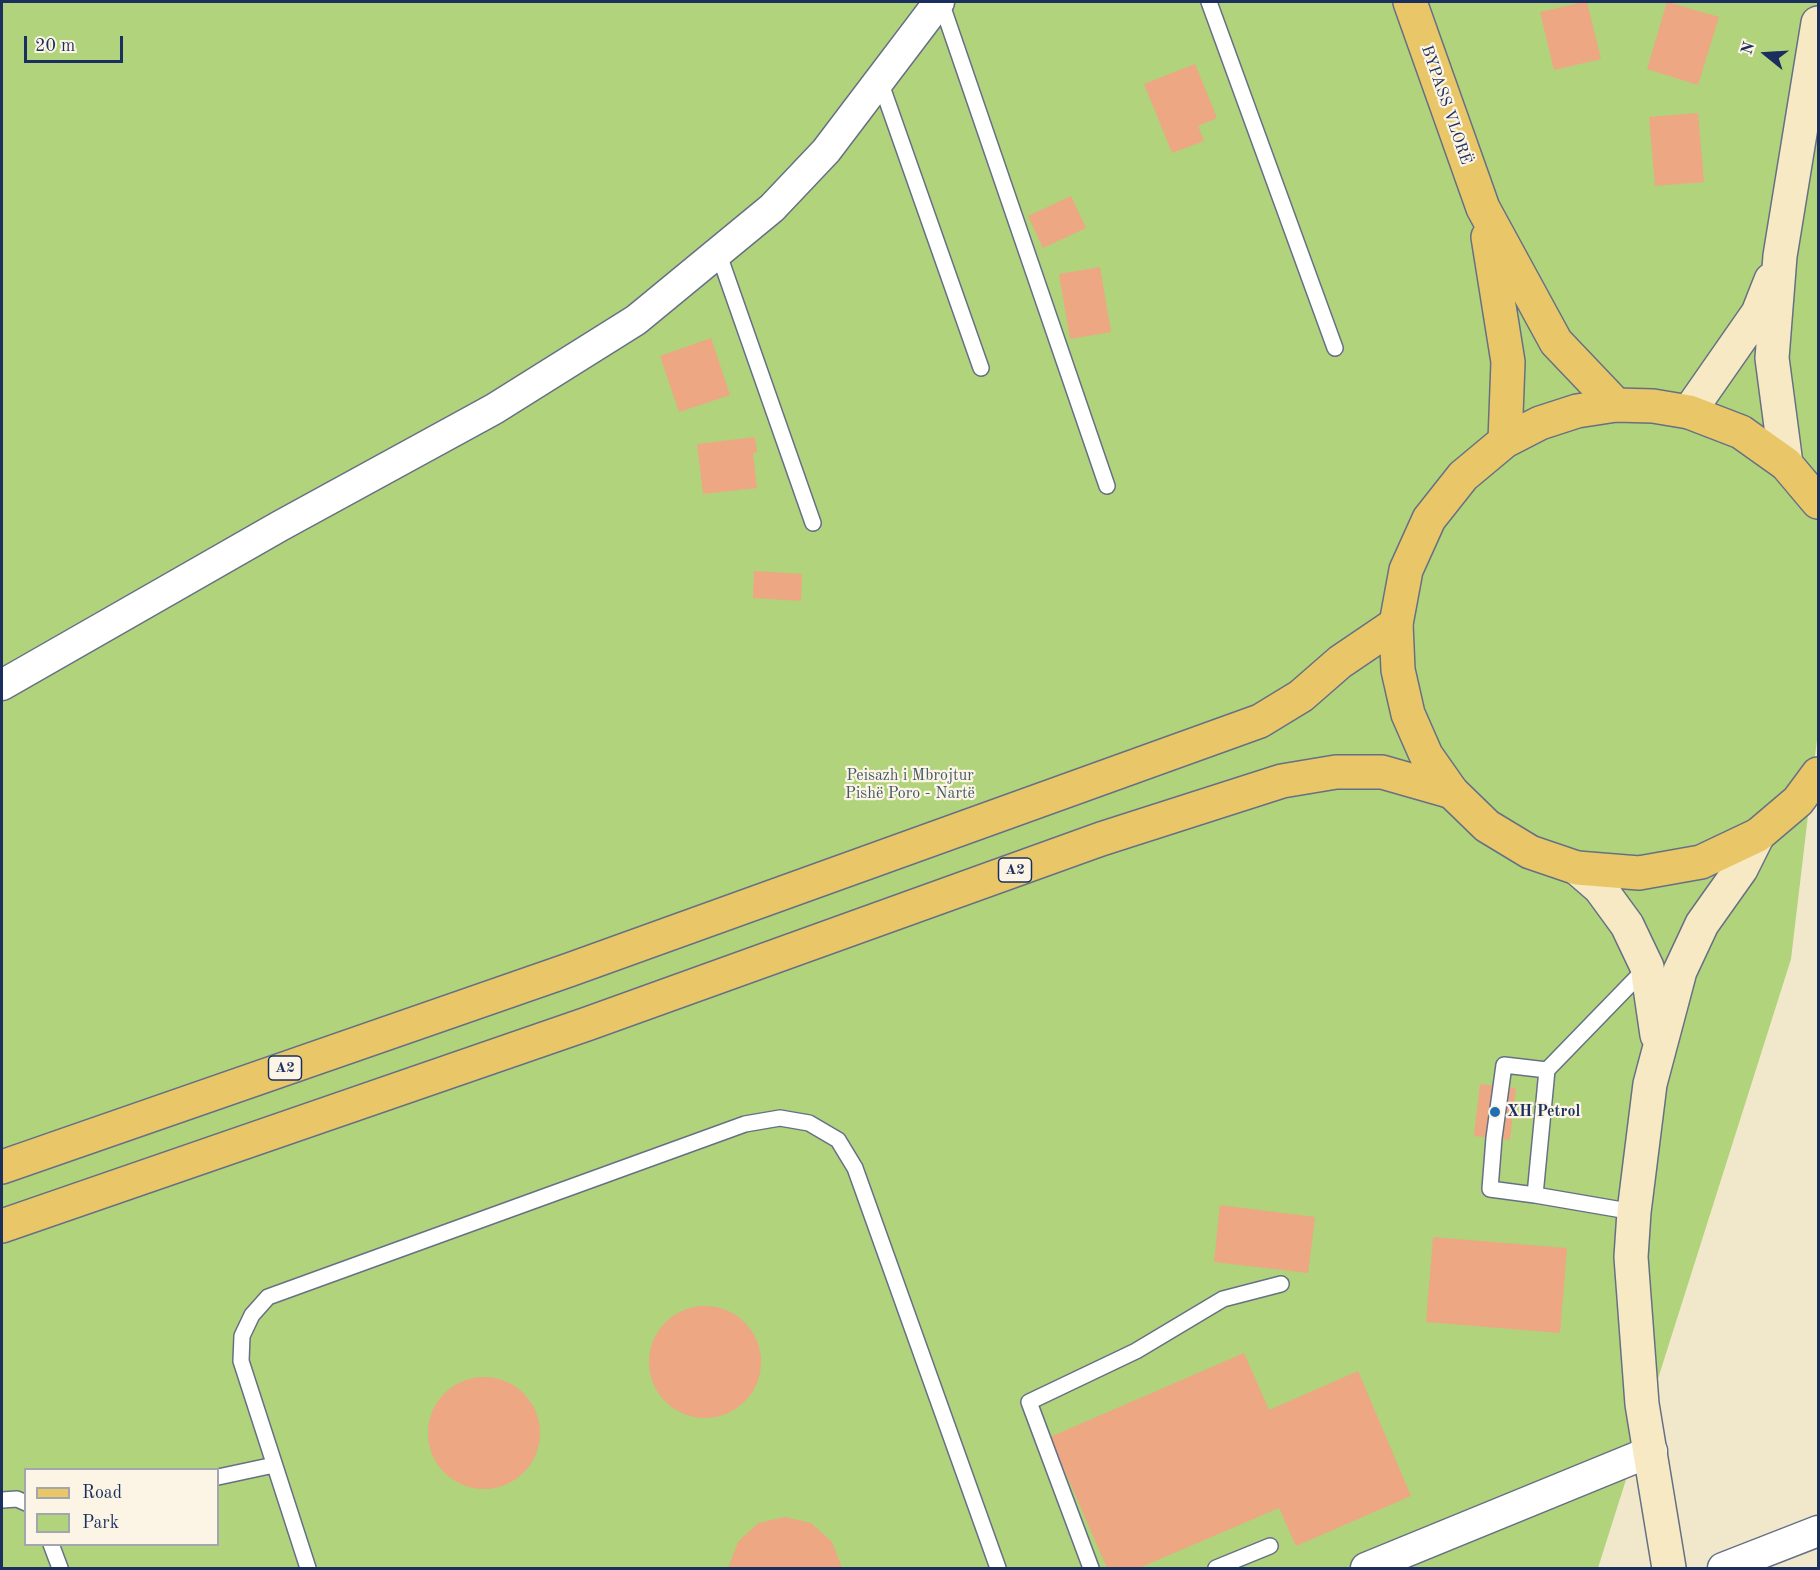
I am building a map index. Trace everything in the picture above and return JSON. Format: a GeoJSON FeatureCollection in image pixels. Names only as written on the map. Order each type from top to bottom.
{"type":"FeatureCollection","features":[{"type":"Feature","properties":{"kind":"main road","name":"BYPASS VLORË"},"geometry":{"type":"LineString","coordinates":[[1410,2],[1483,208]]}},
{"type":"Feature","properties":{"kind":"main road"},"geometry":{"type":"LineString","coordinates":[[1786,464],[1772,358],[1780,256],[1818,23]]}},
{"type":"Feature","properties":{"kind":"main road"},"geometry":{"type":"LineString","coordinates":[[1483,208],[1556,342],[1616,405]]}},
{"type":"Feature","properties":{"kind":"main road"},"geometry":{"type":"LineString","coordinates":[[1483,208],[1508,362],[1505,441]]}},
{"type":"Feature","properties":{"kind":"main road"},"geometry":{"type":"LineString","coordinates":[[1689,412],[1758,313],[1780,256]]}},
{"type":"Feature","properties":{"kind":"main road"},"geometry":{"type":"LineString","coordinates":[[1816,494],[1786,464],[1741,432],[1689,412],[1653,406],[1616,405],[1577,411],[1549,420],[1505,441],[1462,476],[1429,519],[1406,570],[1396,624],[1398,670],[1408,714],[1426,755],[1452,792],[1488,826],[1521,846],[1576,868],[1639,873],[1701,862],[1758,835],[1798,801],[1818,774]]}},
{"type":"Feature","properties":{"kind":"main road","name":"A2"},"geometry":{"type":"LineString","coordinates":[[2,1167],[569,970],[1260,721],[1301,696],[1340,662],[1396,624]]}},
{"type":"Feature","properties":{"kind":"main road","name":"A2"},"geometry":{"type":"LineString","coordinates":[[2,1226],[598,1020],[1101,839],[1282,781],[1336,772],[1383,772],[1452,792]]}},
{"type":"Feature","properties":{"kind":"main road"},"geometry":{"type":"LineString","coordinates":[[1669,1569],[1652,1451],[1642,1404],[1631,1257],[1634,1212],[1650,1084],[1658,1046],[1680,971],[1702,924],[1741,869],[1758,835]]}},
{"type":"Feature","properties":{"kind":"main road"},"geometry":{"type":"LineString","coordinates":[[1576,868],[1600,888],[1628,925],[1647,967],[1658,1046]]}},
{"type":"Feature","properties":{"kind":"street"},"geometry":{"type":"LineString","coordinates":[[2,685],[280,526],[494,409],[636,320],[772,208],[826,151],[940,2]]}},
{"type":"Feature","properties":{"kind":"street"},"geometry":{"type":"LineString","coordinates":[[1366,1569],[1652,1451]]}},
{"type":"Feature","properties":{"kind":"street"},"geometry":{"type":"LineString","coordinates":[[1723,1569],[1818,1531]]}},
{"type":"Feature","properties":{"kind":"lane"},"geometry":{"type":"LineString","coordinates":[[940,2],[1107,486]]}},
{"type":"Feature","properties":{"kind":"lane"},"geometry":{"type":"LineString","coordinates":[[1209,2],[1335,348]]}},
{"type":"Feature","properties":{"kind":"lane"},"geometry":{"type":"LineString","coordinates":[[880,81],[981,368]]}},
{"type":"Feature","properties":{"kind":"lane"},"geometry":{"type":"LineString","coordinates":[[718,252],[813,523]]}},
{"type":"Feature","properties":{"kind":"lane"},"geometry":{"type":"LineString","coordinates":[[1535,1195],[1547,1070],[1647,967]]}},
{"type":"Feature","properties":{"kind":"lane"},"geometry":{"type":"LineString","coordinates":[[1547,1070],[1504,1065],[1490,1189],[1634,1212]]}},
{"type":"Feature","properties":{"kind":"lane"},"geometry":{"type":"LineString","coordinates":[[308,1569],[241,1360],[242,1336],[252,1315],[268,1297],[745,1124],[780,1118],[809,1123],[838,1140],[855,1168],[998,1569]]}},
{"type":"Feature","properties":{"kind":"lane"},"geometry":{"type":"LineString","coordinates":[[1091,1569],[1029,1402],[1137,1351],[1223,1299],[1281,1284]]}},
{"type":"Feature","properties":{"kind":"lane"},"geometry":{"type":"LineString","coordinates":[[219,1477],[274,1465]]}},
{"type":"Feature","properties":{"kind":"lane"},"geometry":{"type":"LineString","coordinates":[[2,1500],[17,1499],[24,1502]]}},
{"type":"Feature","properties":{"kind":"lane"},"geometry":{"type":"LineString","coordinates":[[51,1546],[60,1569]]}},
{"type":"Feature","properties":{"kind":"lane"},"geometry":{"type":"LineString","coordinates":[[1216,1569],[1270,1546]]}},
{"type":"Feature","properties":{"kind":"green space","name":"Peisazh i Mbrojtur Pishë Poro - Nartë"},"geometry":{"type":"Polygon","coordinates":[[[2,2],[1818,2],[1818,731],[1791,959],[1598,1568],[2,1568],[2,2]]]}},
{"type":"Feature","properties":{"kind":"building"},"geometry":{"type":"Polygon","coordinates":[[[1587,2],[1601,59],[1554,70],[1540,12],[1587,2]]]}},
{"type":"Feature","properties":{"kind":"building"},"geometry":{"type":"Polygon","coordinates":[[[1667,2],[1719,17],[1698,85],[1647,69],[1667,2]]]}},
{"type":"Feature","properties":{"kind":"building"},"geometry":{"type":"Polygon","coordinates":[[[1195,64],[1217,118],[1198,126],[1204,141],[1172,153],[1144,84],[1195,64]]]}},
{"type":"Feature","properties":{"kind":"building"},"geometry":{"type":"Polygon","coordinates":[[[1698,113],[1704,182],[1655,186],[1649,117],[1698,113]]]}},
{"type":"Feature","properties":{"kind":"building"},"geometry":{"type":"Polygon","coordinates":[[[1071,196],[1086,228],[1043,248],[1028,216],[1071,196]]]}},
{"type":"Feature","properties":{"kind":"building"},"geometry":{"type":"Polygon","coordinates":[[[1100,267],[1111,332],[1070,339],[1059,274],[1100,267]]]}},
{"type":"Feature","properties":{"kind":"building"},"geometry":{"type":"Polygon","coordinates":[[[711,338],[730,395],[679,412],[660,356],[711,338]]]}},
{"type":"Feature","properties":{"kind":"building"},"geometry":{"type":"Polygon","coordinates":[[[755,437],[757,452],[753,453],[757,488],[703,494],[697,444],[755,437]]]}},
{"type":"Feature","properties":{"kind":"building"},"geometry":{"type":"Polygon","coordinates":[[[754,571],[802,574],[801,601],[753,598],[754,571]]]}},
{"type":"Feature","properties":{"kind":"building","name":"XH Petrol"},"geometry":{"type":"Polygon","coordinates":[[[1480,1084],[1516,1088],[1510,1140],[1474,1136],[1480,1084]]]}},
{"type":"Feature","properties":{"kind":"building"},"geometry":{"type":"Polygon","coordinates":[[[1220,1205],[1315,1217],[1308,1273],[1214,1262],[1220,1205]]]}},
{"type":"Feature","properties":{"kind":"building"},"geometry":{"type":"Polygon","coordinates":[[[1433,1237],[1567,1248],[1560,1333],[1426,1322],[1433,1237]]]}},
{"type":"Feature","properties":{"kind":"building"},"geometry":{"type":"Polygon","coordinates":[[[705,1306],[727,1310],[745,1322],[757,1340],[761,1362],[757,1384],[745,1402],[727,1414],[705,1418],[683,1414],[665,1402],[653,1384],[649,1362],[653,1340],[665,1322],[683,1310],[705,1306]]]}},
{"type":"Feature","properties":{"kind":"building"},"geometry":{"type":"Polygon","coordinates":[[[1244,1353],[1269,1410],[1358,1371],[1411,1496],[1296,1546],[1279,1508],[1139,1568],[1107,1568],[1050,1437],[1244,1353]]]}},
{"type":"Feature","properties":{"kind":"building"},"geometry":{"type":"Polygon","coordinates":[[[484,1377],[506,1381],[524,1393],[536,1411],[540,1433],[536,1455],[524,1473],[506,1485],[484,1489],[462,1485],[444,1473],[432,1455],[428,1433],[432,1411],[444,1393],[462,1381],[484,1377]]]}},
{"type":"Feature","properties":{"kind":"building"},"geometry":{"type":"Polygon","coordinates":[[[785,1517],[811,1523],[832,1542],[842,1568],[728,1568],[738,1542],[758,1523],[785,1517]]]}},
{"type":"Feature","properties":{"kind":"place","name":"XH Petrol"},"geometry":{"type":"Point","coordinates":[1495,1112]}}]}
